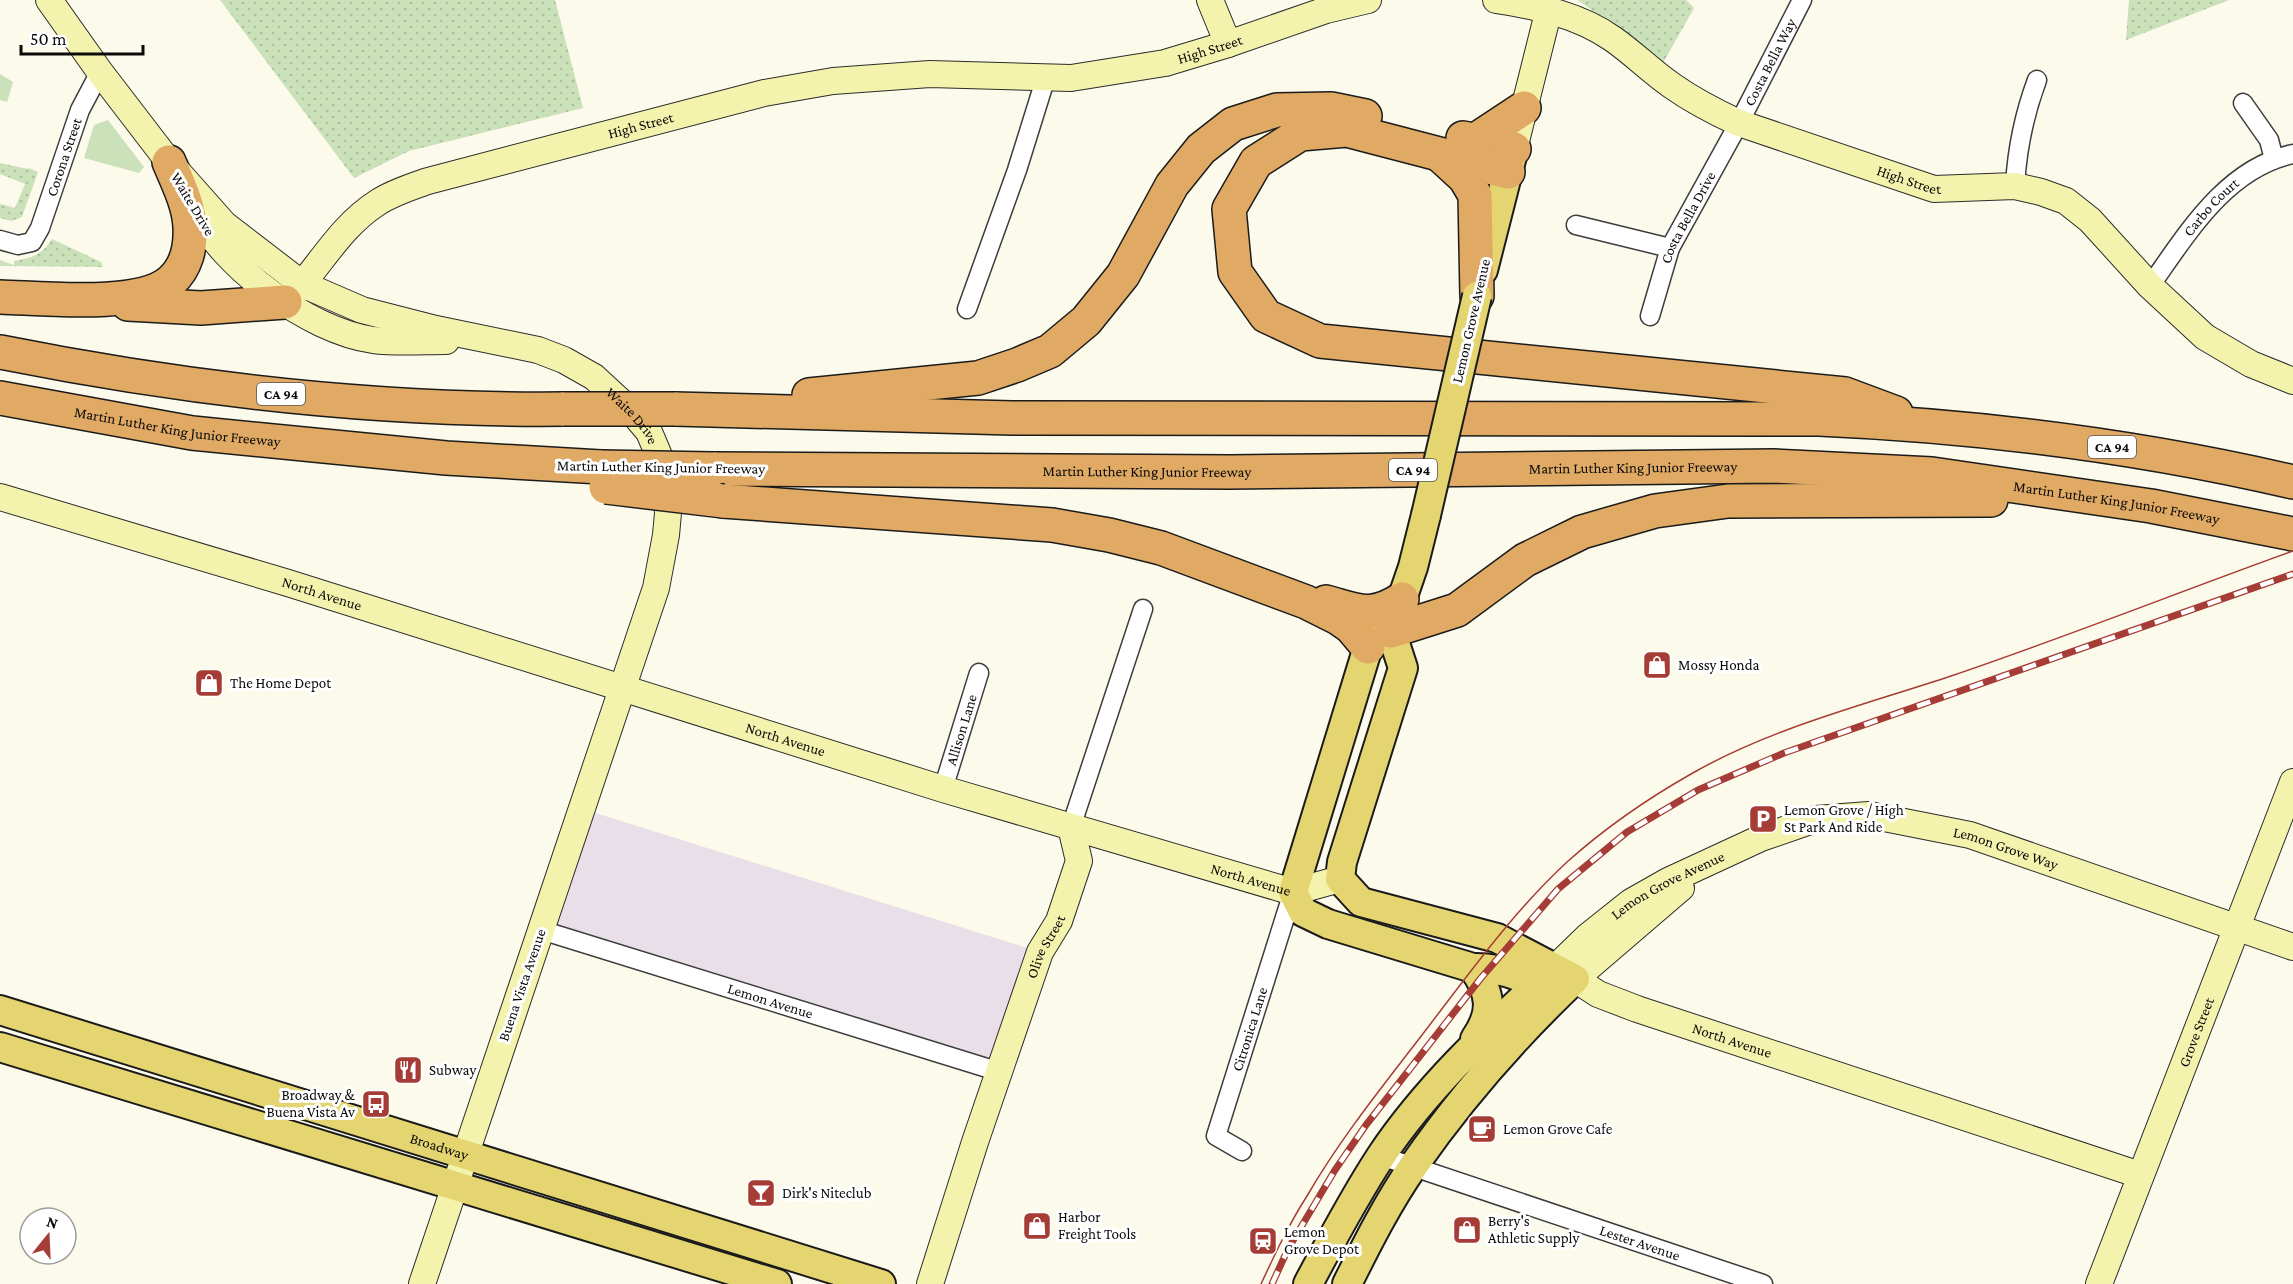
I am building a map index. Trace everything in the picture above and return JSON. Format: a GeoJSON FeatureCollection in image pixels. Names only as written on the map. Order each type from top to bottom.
{"type":"FeatureCollection","features":[{"type":"Feature","properties":{"kind":"highway"},"geometry":{"type":"LineString","coordinates":[[1474,141],[1524,108]]}},
{"type":"Feature","properties":{"kind":"highway"},"geometry":{"type":"LineString","coordinates":[[675,409],[978,378],[1050,351],[1086,321],[1123,275],[1172,185],[1201,149],[1233,124],[1266,112],[1331,109],[1474,141],[1511,161]]}},
{"type":"Feature","properties":{"kind":"highway"},"geometry":{"type":"LineString","coordinates":[[1511,161],[1438,154],[1347,130],[1300,134],[1256,162],[1229,209],[1235,272],[1266,316],[1320,341],[1845,394],[1928,426]]}},
{"type":"Feature","properties":{"kind":"highway"},"geometry":{"type":"LineString","coordinates":[[1438,154],[1465,178],[1475,195],[1477,296]]}},
{"type":"Feature","properties":{"kind":"highway"},"geometry":{"type":"LineString","coordinates":[[72,300],[124,298],[151,292],[170,282],[183,267],[189,249],[190,226],[184,200],[169,162]]}},
{"type":"Feature","properties":{"kind":"highway"},"geometry":{"type":"LineString","coordinates":[[0,297],[201,308],[294,293]]}},
{"type":"Feature","properties":{"kind":"highway","name":"CA 94"},"geometry":{"type":"LineString","coordinates":[[0,352],[68,366],[229,389],[373,403],[501,410],[675,409],[1012,418],[1819,419],[1928,426],[2104,446],[2293,482]]}},
{"type":"Feature","properties":{"kind":"highway","name":"Martin Luther King Junior Freeway"},"geometry":{"type":"LineString","coordinates":[[0,398],[192,433],[446,458],[542,464],[604,477],[714,469],[1230,472],[1774,466],[1932,474],[2151,506],[2293,534]]}},
{"type":"Feature","properties":{"kind":"highway"},"geometry":{"type":"LineString","coordinates":[[604,477],[723,501],[1052,525],[1086,531],[1161,548],[1306,602],[1351,627],[1380,639],[1457,610],[1526,560],[1582,532],[1655,511],[1728,501],[1897,499],[2110,501]]}},
{"type":"Feature","properties":{"kind":"highway"},"geometry":{"type":"LineString","coordinates":[[1306,602],[1322,601],[1362,613],[1376,612],[1402,599]]}},
{"type":"Feature","properties":{"kind":"main road","name":"Waite Drive"},"geometry":{"type":"LineString","coordinates":[[49,0],[100,72],[169,162],[224,224],[294,293],[346,334],[373,340],[512,344],[538,350],[564,360],[594,377],[649,432],[660,458],[668,513],[662,564],[656,588],[622,687]]}},
{"type":"Feature","properties":{"kind":"main road"},"geometry":{"type":"LineString","coordinates":[[1210,0],[1228,44]]}},
{"type":"Feature","properties":{"kind":"main road","name":"High Street"},"geometry":{"type":"LineString","coordinates":[[294,293],[332,244],[354,221],[376,203],[448,175],[764,93],[833,81],[930,74],[1071,78],[1165,63],[1326,10],[1368,0]]}},
{"type":"Feature","properties":{"kind":"main road","name":"High Street"},"geometry":{"type":"LineString","coordinates":[[1496,0],[1549,9],[1577,20],[1612,38],[1671,85],[1709,109],[1739,123],[1934,189],[2015,186],[2066,201],[2090,220],[2150,286],[2205,337],[2251,364],[2293,381]]}},
{"type":"Feature","properties":{"kind":"main road","name":"Lemon Grove Avenue"},"geometry":{"type":"LineString","coordinates":[[1293,892],[1344,724],[1380,639],[1402,599],[1426,515],[1477,296],[1549,9]]}},
{"type":"Feature","properties":{"kind":"main road","name":"North Avenue"},"geometry":{"type":"LineString","coordinates":[[0,497],[288,583],[622,687],[654,700],[943,789],[1293,892],[1303,912],[1328,924],[1473,968],[1491,968],[1598,994],[1637,1009],[2140,1175]]}},
{"type":"Feature","properties":{"kind":"main road"},"geometry":{"type":"LineString","coordinates":[[1293,892],[1340,879],[1342,861],[1403,668],[1380,639]]}},
{"type":"Feature","properties":{"kind":"main road","name":"Buena Vista Avenue"},"geometry":{"type":"LineString","coordinates":[[422,1284],[622,687]]}},
{"type":"Feature","properties":{"kind":"main road"},"geometry":{"type":"LineString","coordinates":[[1344,724],[1375,756]]}},
{"type":"Feature","properties":{"kind":"main road","name":"Grove Street"},"geometry":{"type":"LineString","coordinates":[[2099,1284],[2235,927],[2293,782]]}},
{"type":"Feature","properties":{"kind":"main road","name":"Lemon Grove Way"},"geometry":{"type":"LineString","coordinates":[[1714,861],[1761,838],[1816,819],[1869,815],[1970,835],[2293,947]]}},
{"type":"Feature","properties":{"kind":"main road","name":"Olive Street"},"geometry":{"type":"LineString","coordinates":[[930,1284],[975,1142],[1040,952],[1059,921],[1079,861],[1071,827]]}},
{"type":"Feature","properties":{"kind":"main road","name":"Lemon Grove Avenue"},"geometry":{"type":"LineString","coordinates":[[1347,1284],[1382,1217],[1413,1166],[1454,1110],[1556,982],[1587,937],[1631,902],[1668,881],[1714,861]]}},
{"type":"Feature","properties":{"kind":"main road","name":"North Avenue"},"geometry":{"type":"LineString","coordinates":[[1340,879],[1361,902],[1497,938],[1556,982]]}},
{"type":"Feature","properties":{"kind":"main road"},"geometry":{"type":"LineString","coordinates":[[1461,1057],[1484,1026],[1490,1010],[1481,978],[1473,968]]}},
{"type":"Feature","properties":{"kind":"main road","name":"Lemon Grove Avenue"},"geometry":{"type":"LineString","coordinates":[[1308,1284],[1381,1156],[1403,1126],[1461,1057],[1556,982]]}},
{"type":"Feature","properties":{"kind":"main road","name":"Broadway"},"geometry":{"type":"LineString","coordinates":[[0,1010],[880,1284]]}},
{"type":"Feature","properties":{"kind":"main road"},"geometry":{"type":"LineString","coordinates":[[0,1047],[777,1284]]}},
{"type":"Feature","properties":{"kind":"street","name":"Costa Bella Way"},"geometry":{"type":"LineString","coordinates":[[1739,123],[1802,0]]}},
{"type":"Feature","properties":{"kind":"street","name":"Corona Street"},"geometry":{"type":"LineString","coordinates":[[0,240],[18,245],[32,242],[40,228],[80,110],[100,72]]}},
{"type":"Feature","properties":{"kind":"street"},"geometry":{"type":"LineString","coordinates":[[967,309],[1017,170],[1046,77]]}},
{"type":"Feature","properties":{"kind":"street"},"geometry":{"type":"LineString","coordinates":[[2015,186],[2017,151],[2027,106],[2037,80]]}},
{"type":"Feature","properties":{"kind":"street"},"geometry":{"type":"LineString","coordinates":[[2243,103],[2269,140],[2274,159]]}},
{"type":"Feature","properties":{"kind":"street","name":"Costa Bella Drive"},"geometry":{"type":"LineString","coordinates":[[1650,316],[1670,248],[1739,123]]}},
{"type":"Feature","properties":{"kind":"street","name":"Carbo Court"},"geometry":{"type":"LineString","coordinates":[[2150,286],[2195,222],[2220,196],[2274,159],[2293,154]]}},
{"type":"Feature","properties":{"kind":"street"},"geometry":{"type":"LineString","coordinates":[[1576,225],[1670,248]]}},
{"type":"Feature","properties":{"kind":"street"},"geometry":{"type":"LineString","coordinates":[[1071,827],[1143,609]]}},
{"type":"Feature","properties":{"kind":"street","name":"Allison Lane"},"geometry":{"type":"LineString","coordinates":[[943,789],[979,673]]}},
{"type":"Feature","properties":{"kind":"street","name":"Citronica Lane"},"geometry":{"type":"LineString","coordinates":[[1242,1151],[1216,1136],[1293,892]]}},
{"type":"Feature","properties":{"kind":"street","name":"Lemon Avenue"},"geometry":{"type":"LineString","coordinates":[[541,930],[1000,1072]]}},
{"type":"Feature","properties":{"kind":"street","name":"Lester Avenue"},"geometry":{"type":"LineString","coordinates":[[1381,1156],[1763,1284]]}},
{"type":"Feature","properties":{"kind":"shaded area"},"geometry":{"type":"Polygon","coordinates":[[[586,810],[1040,952],[1000,1072],[547,928],[586,810]]]}},
{"type":"Feature","properties":{"kind":"green space"},"geometry":{"type":"Polygon","coordinates":[[[220,0],[555,0],[583,108],[409,151],[354,178],[220,0]]]}},
{"type":"Feature","properties":{"kind":"green space"},"geometry":{"type":"Polygon","coordinates":[[[1578,0],[1686,0],[1694,8],[1663,63],[1578,0]]]}},
{"type":"Feature","properties":{"kind":"green space"},"geometry":{"type":"Polygon","coordinates":[[[2129,0],[2229,0],[2126,40],[2129,0]]]}},
{"type":"Feature","properties":{"kind":"green space"},"geometry":{"type":"Polygon","coordinates":[[[0,74],[13,82],[7,102],[0,100],[0,74]]]}},
{"type":"Feature","properties":{"kind":"green space"},"geometry":{"type":"Polygon","coordinates":[[[108,120],[144,167],[139,173],[84,158],[94,125],[108,120]]]}},
{"type":"Feature","properties":{"kind":"green space"},"geometry":{"type":"Polygon","coordinates":[[[0,163],[29,168],[38,172],[22,217],[11,221],[0,218],[0,204],[15,208],[25,184],[0,174],[0,163]]]}},
{"type":"Feature","properties":{"kind":"green space"},"geometry":{"type":"Polygon","coordinates":[[[52,239],[101,262],[103,267],[0,266],[0,260],[14,265],[14,261],[36,255],[52,239]]]}},
{"type":"Feature","properties":{"kind":"tram line"},"geometry":{"type":"LineString","coordinates":[[1261,1284],[1294,1217],[1333,1154],[1474,967],[1509,923],[1567,862],[1596,837],[1642,804],[1691,774],[1785,730],[1994,661],[2293,551]]}},
{"type":"Feature","properties":{"kind":"railway"},"geometry":{"type":"LineString","coordinates":[[1272,1284],[1288,1249],[1335,1170],[1366,1125],[1481,978],[1558,889],[1627,832],[1698,790],[1784,753],[2293,574]]}},
{"type":"Feature","properties":{"kind":"place","name":"Mossy Honda"},"geometry":{"type":"Point","coordinates":[1657,665]}},
{"type":"Feature","properties":{"kind":"place","name":"The Home Depot"},"geometry":{"type":"Point","coordinates":[209,683]}},
{"type":"Feature","properties":{"kind":"place","name":"Lemon Grove / High St Park And Ride"},"geometry":{"type":"Point","coordinates":[1763,819]}},
{"type":"Feature","properties":{"kind":"place","name":"Subway"},"geometry":{"type":"Point","coordinates":[408,1070]}},
{"type":"Feature","properties":{"kind":"place","name":"Broadway & Buena Vista Av"},"geometry":{"type":"Point","coordinates":[376,1104]}},
{"type":"Feature","properties":{"kind":"place","name":"Lemon Grove Cafe"},"geometry":{"type":"Point","coordinates":[1482,1129]}},
{"type":"Feature","properties":{"kind":"place","name":"Dirk's Niteclub"},"geometry":{"type":"Point","coordinates":[761,1193]}},
{"type":"Feature","properties":{"kind":"place","name":"Harbor Freight Tools"},"geometry":{"type":"Point","coordinates":[1037,1226]}},
{"type":"Feature","properties":{"kind":"place","name":"Berry's Athletic Supply"},"geometry":{"type":"Point","coordinates":[1467,1230]}},
{"type":"Feature","properties":{"kind":"place","name":"Lemon Grove Depot"},"geometry":{"type":"Point","coordinates":[1263,1241]}}]}
